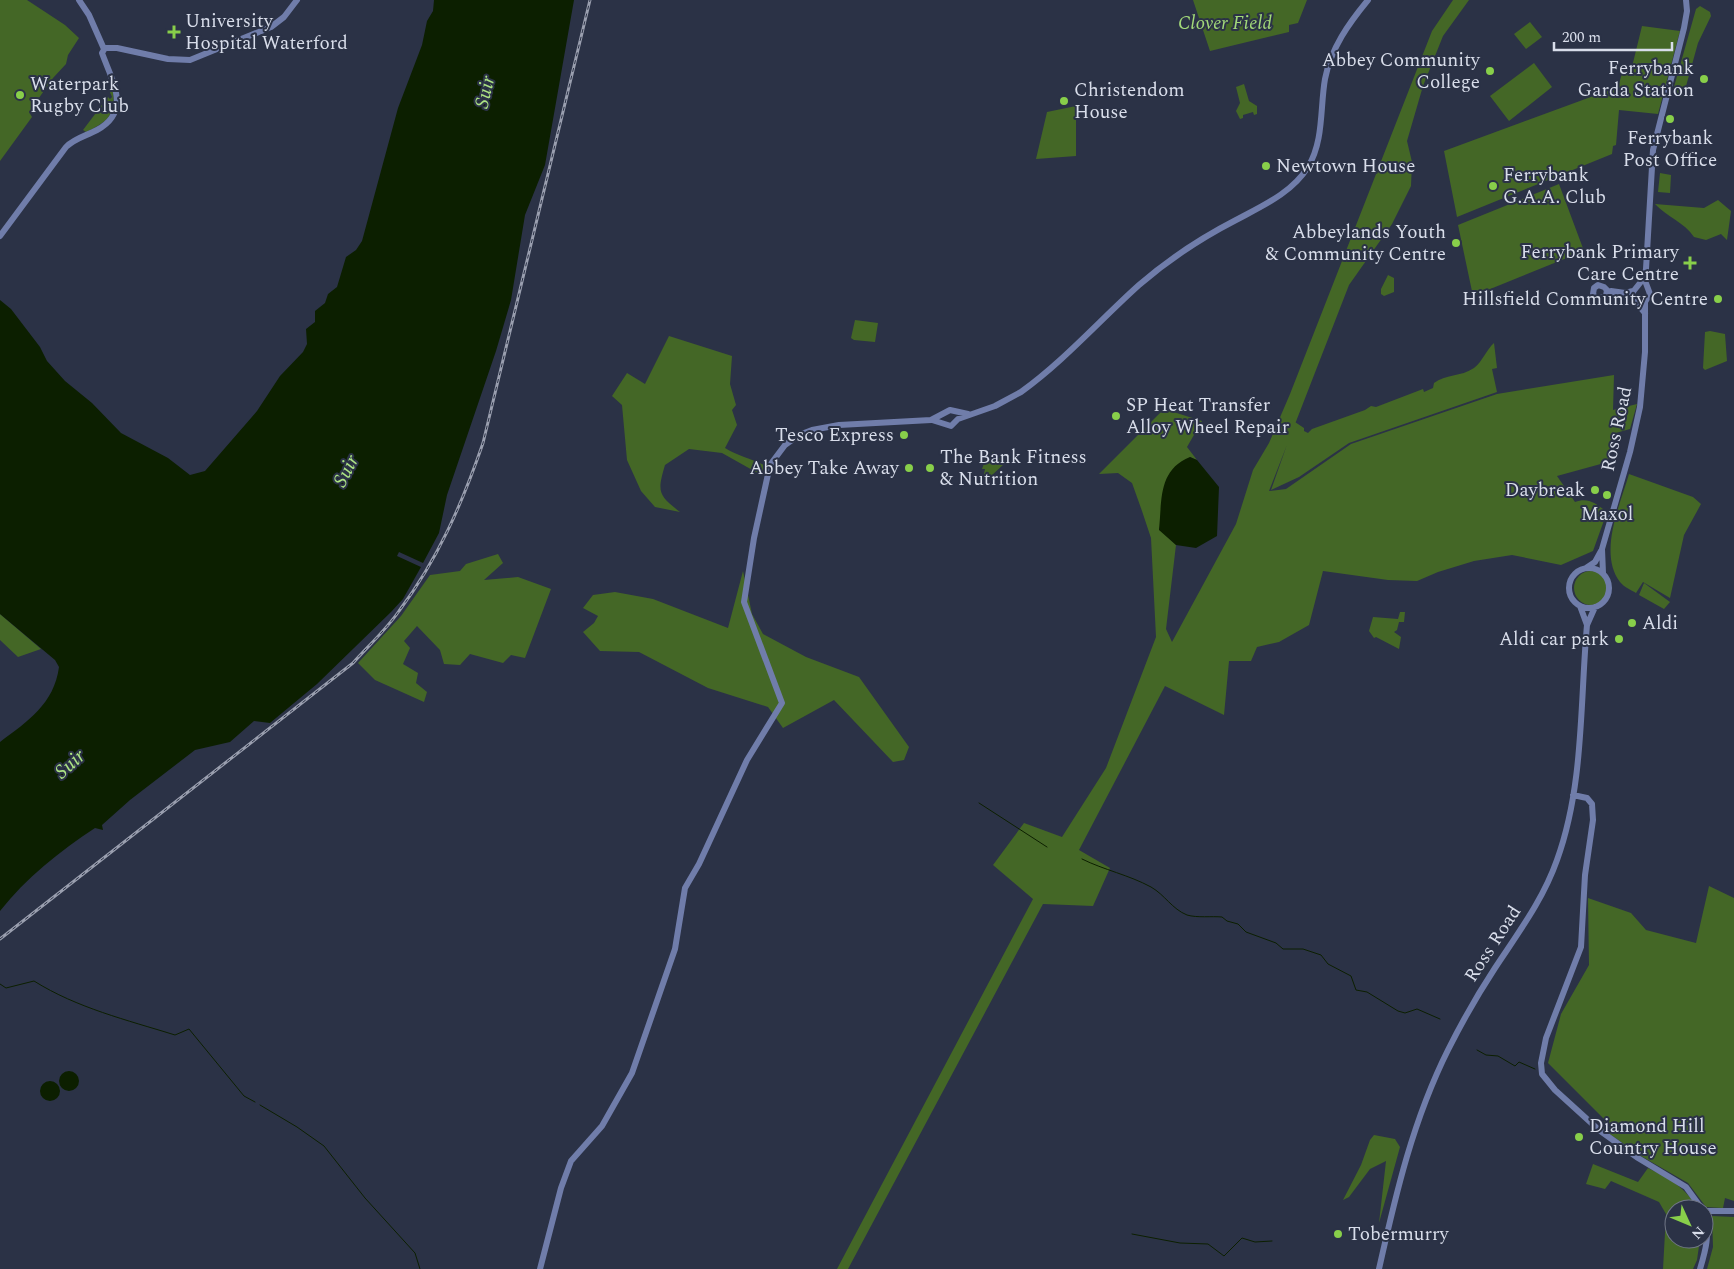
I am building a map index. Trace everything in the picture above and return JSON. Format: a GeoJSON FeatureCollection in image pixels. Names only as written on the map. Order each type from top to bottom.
{"type":"FeatureCollection","features":[{"type":"Feature","properties":{"kind":"street"},"geometry":{"type":"LineString","coordinates":[[0,236],[66,147],[77,138],[103,126],[114,115],[117,95],[103,55],[104,49],[90,18],[79,0]]}},
{"type":"Feature","properties":{"kind":"street"},"geometry":{"type":"LineString","coordinates":[[104,49],[110,47],[168,60],[190,60],[271,27],[284,17],[297,0]]}},
{"type":"Feature","properties":{"kind":"street"},"geometry":{"type":"LineString","coordinates":[[540,1269],[561,1188],[571,1161],[602,1126],[632,1073],[676,949],[685,888],[699,864],[747,760],[782,703],[744,602],[754,538],[770,465],[785,445],[799,435],[812,430],[839,425],[942,419],[951,426],[957,416],[995,406],[1021,392],[1165,265],[1200,240],[1280,195],[1298,180],[1308,166],[1316,149],[1325,80],[1331,59],[1342,34],[1368,0]]}},
{"type":"Feature","properties":{"kind":"street"},"geometry":{"type":"LineString","coordinates":[[1615,293],[1598,285],[1592,292],[1597,299],[1615,293],[1633,291],[1644,278],[1648,254],[1653,150],[1684,28],[1686,0]]}},
{"type":"Feature","properties":{"kind":"street"},"geometry":{"type":"LineString","coordinates":[[1636,301],[1645,302],[1650,294],[1644,278]]}},
{"type":"Feature","properties":{"kind":"street"},"geometry":{"type":"LineString","coordinates":[[1639,286],[1647,289]]}},
{"type":"Feature","properties":{"kind":"street"},"geometry":{"type":"LineString","coordinates":[[1606,288],[1606,296]]}},
{"type":"Feature","properties":{"kind":"street"},"geometry":{"type":"LineString","coordinates":[[1633,291],[1636,301]]}},
{"type":"Feature","properties":{"kind":"street"},"geometry":{"type":"LineString","coordinates":[[1625,293],[1636,301],[1645,313]]}},
{"type":"Feature","properties":{"kind":"street","name":"Ross Road"},"geometry":{"type":"LineString","coordinates":[[1602,549],[1638,414],[1643,375],[1645,302]]}},
{"type":"Feature","properties":{"kind":"street"},"geometry":{"type":"LineString","coordinates":[[942,419],[950,410],[957,416]]}},
{"type":"Feature","properties":{"kind":"street"},"geometry":{"type":"LineString","coordinates":[[1587,625],[1580,606],[1571,597],[1570,583],[1573,576],[1595,562],[1602,549]]}},
{"type":"Feature","properties":{"kind":"street"},"geometry":{"type":"LineString","coordinates":[[1602,549],[1603,572]]}},
{"type":"Feature","properties":{"kind":"street"},"geometry":{"type":"LineString","coordinates":[[1580,606],[1595,607],[1605,601],[1610,588],[1603,572],[1595,568],[1586,568]]}},
{"type":"Feature","properties":{"kind":"street"},"geometry":{"type":"LineString","coordinates":[[1587,625],[1595,607]]}},
{"type":"Feature","properties":{"kind":"street","name":"Ross Road"},"geometry":{"type":"LineString","coordinates":[[1378,1269],[1410,1140],[1448,1050],[1476,999],[1533,910],[1547,884],[1563,843],[1573,795],[1587,625]]}},
{"type":"Feature","properties":{"kind":"street"},"geometry":{"type":"LineString","coordinates":[[1573,795],[1587,798],[1592,804],[1593,813],[1593,828],[1585,875],[1582,940],[1580,952],[1546,1038],[1541,1063],[1542,1074],[1555,1090],[1599,1130],[1638,1158],[1686,1187],[1695,1199]]}},
{"type":"Feature","properties":{"kind":"street"},"geometry":{"type":"LineString","coordinates":[[1714,1211],[1734,1212]]}},
{"type":"Feature","properties":{"kind":"street"},"geometry":{"type":"LineString","coordinates":[[1700,1269],[1706,1249]]}},
{"type":"Feature","properties":{"kind":"green space","name":"Waterpark Rugby Club"},"geometry":{"type":"Polygon","coordinates":[[[0,0],[27,0],[65,25],[79,38],[68,55],[66,64],[53,78],[29,112],[32,117],[0,161],[0,0]]]}},
{"type":"Feature","properties":{"kind":"green space","name":"Clover Field"},"geometry":{"type":"Polygon","coordinates":[[[1193,0],[1307,0],[1298,23],[1289,25],[1289,32],[1210,51],[1193,0]]]}},
{"type":"Feature","properties":{"kind":"green space"},"geometry":{"type":"Polygon","coordinates":[[[1453,0],[1469,0],[1443,36],[1423,86],[1407,141],[1412,162],[1411,186],[1392,224],[1349,285],[1269,491],[1286,489],[1351,444],[1497,394],[1614,375],[1613,410],[1637,404],[1630,429],[1612,434],[1608,462],[1557,476],[1575,502],[1588,501],[1607,512],[1593,551],[1561,565],[1512,555],[1474,561],[1438,572],[1417,581],[1388,580],[1323,571],[1309,625],[1279,642],[1257,647],[1251,661],[1229,661],[1224,715],[1165,686],[1079,850],[1110,868],[1093,906],[1043,904],[848,1269],[837,1269],[1033,899],[993,865],[1024,823],[1062,837],[1106,768],[1156,637],[1151,538],[1142,511],[1132,483],[1118,473],[1099,474],[1164,409],[1202,421],[1187,447],[1197,460],[1190,457],[1159,529],[1176,545],[1166,629],[1172,642],[1236,524],[1253,470],[1269,443],[1290,394],[1432,31],[1453,0]]]}},
{"type":"Feature","properties":{"kind":"green space"},"geometry":{"type":"Polygon","coordinates":[[[1700,6],[1710,12],[1711,16],[1698,43],[1683,97],[1672,94],[1696,9],[1700,6]]]}},
{"type":"Feature","properties":{"kind":"green space"},"geometry":{"type":"Polygon","coordinates":[[[1530,22],[1542,37],[1526,49],[1514,34],[1530,22]]]}},
{"type":"Feature","properties":{"kind":"green space","name":"Ferrybank G.A.A. Club"},"geometry":{"type":"Polygon","coordinates":[[[1642,26],[1680,31],[1658,114],[1619,110],[1616,145],[1613,146],[1612,154],[1457,217],[1444,151],[1618,87],[1623,70],[1631,71],[1642,26]]]}},
{"type":"Feature","properties":{"kind":"green space"},"geometry":{"type":"Polygon","coordinates":[[[1534,63],[1552,87],[1509,121],[1490,96],[1534,63]]]}},
{"type":"Feature","properties":{"kind":"green space"},"geometry":{"type":"Polygon","coordinates":[[[1244,84],[1249,101],[1257,106],[1257,114],[1254,115],[1253,112],[1243,115],[1243,118],[1240,119],[1236,111],[1240,103],[1236,87],[1244,84]]]}},
{"type":"Feature","properties":{"kind":"green space"},"geometry":{"type":"Polygon","coordinates":[[[112,86],[113,103],[110,115],[101,124],[86,132],[83,130],[108,97],[110,99],[112,97],[109,90],[112,86]]]}},
{"type":"Feature","properties":{"kind":"green space"},"geometry":{"type":"Polygon","coordinates":[[[1076,106],[1076,156],[1036,159],[1047,112],[1076,106]]]}},
{"type":"Feature","properties":{"kind":"green space"},"geometry":{"type":"Polygon","coordinates":[[[1660,173],[1671,175],[1670,193],[1658,192],[1660,173]]]}},
{"type":"Feature","properties":{"kind":"green space"},"geometry":{"type":"Polygon","coordinates":[[[1559,184],[1584,251],[1473,296],[1458,225],[1559,184]]]}},
{"type":"Feature","properties":{"kind":"green space"},"geometry":{"type":"Polygon","coordinates":[[[1718,200],[1731,211],[1727,240],[1721,234],[1706,240],[1694,237],[1685,227],[1655,204],[1704,208],[1718,200]]]}},
{"type":"Feature","properties":{"kind":"green space"},"geometry":{"type":"Polygon","coordinates":[[[1388,275],[1394,278],[1394,292],[1384,296],[1381,294],[1381,289],[1388,275]]]}},
{"type":"Feature","properties":{"kind":"green space"},"geometry":{"type":"Polygon","coordinates":[[[855,320],[878,323],[875,342],[851,338],[855,320]]]}},
{"type":"Feature","properties":{"kind":"green space"},"geometry":{"type":"Polygon","coordinates":[[[1705,332],[1725,334],[1727,361],[1705,370],[1703,368],[1705,332]]]}},
{"type":"Feature","properties":{"kind":"green space"},"geometry":{"type":"Polygon","coordinates":[[[669,336],[732,356],[730,384],[736,405],[732,410],[737,425],[725,448],[766,466],[763,476],[722,453],[689,449],[665,465],[660,487],[663,497],[680,512],[655,507],[641,491],[627,460],[622,405],[612,396],[627,373],[645,384],[669,336]]]}},
{"type":"Feature","properties":{"kind":"green space"},"geometry":{"type":"Polygon","coordinates":[[[1494,343],[1497,368],[1492,369],[1497,392],[1349,443],[1299,477],[1271,490],[1295,422],[1308,433],[1312,429],[1365,410],[1371,406],[1376,407],[1423,389],[1424,392],[1433,388],[1434,383],[1438,380],[1464,373],[1474,368],[1494,343]]]}},
{"type":"Feature","properties":{"kind":"green space"},"geometry":{"type":"Polygon","coordinates":[[[993,452],[1005,463],[991,476],[984,474],[985,469],[982,469],[986,458],[993,452]]]}},
{"type":"Feature","properties":{"kind":"green space"},"geometry":{"type":"Polygon","coordinates":[[[1629,474],[1693,497],[1701,504],[1684,535],[1670,598],[1643,582],[1636,593],[1620,582],[1614,570],[1611,557],[1613,529],[1629,474]]]}},
{"type":"Feature","properties":{"kind":"green space"},"geometry":{"type":"Polygon","coordinates":[[[498,554],[503,563],[484,580],[518,577],[551,589],[525,658],[511,655],[503,663],[470,654],[460,665],[444,664],[440,650],[417,626],[404,641],[410,648],[403,664],[418,673],[416,683],[427,692],[424,702],[375,680],[358,663],[401,616],[430,575],[460,571],[466,564],[498,554]]]}},
{"type":"Feature","properties":{"kind":"green space"},"geometry":{"type":"Polygon","coordinates":[[[743,571],[752,614],[763,634],[806,657],[859,677],[909,747],[904,760],[893,762],[834,700],[783,728],[768,707],[708,688],[639,652],[600,651],[583,632],[594,623],[598,616],[583,608],[593,595],[615,592],[653,599],[728,628],[743,571]]]}},
{"type":"Feature","properties":{"kind":"green space"},"geometry":{"type":"Polygon","coordinates":[[[1591,571],[1598,572],[1603,576],[1607,581],[1607,595],[1603,600],[1598,604],[1591,605],[1584,604],[1579,600],[1575,595],[1574,588],[1575,581],[1579,576],[1584,572],[1591,571]]]}},
{"type":"Feature","properties":{"kind":"green space"},"geometry":{"type":"Polygon","coordinates":[[[1644,583],[1670,602],[1664,609],[1639,595],[1644,583]]]}},
{"type":"Feature","properties":{"kind":"green space"},"geometry":{"type":"Polygon","coordinates":[[[1400,612],[1405,612],[1404,622],[1399,622],[1397,630],[1394,632],[1401,637],[1399,649],[1376,637],[1374,638],[1369,631],[1373,617],[1398,619],[1400,612]]]}},
{"type":"Feature","properties":{"kind":"green space"},"geometry":{"type":"Polygon","coordinates":[[[0,614],[41,649],[18,657],[0,640],[0,614]]]}},
{"type":"Feature","properties":{"kind":"green space"},"geometry":{"type":"Polygon","coordinates":[[[1709,886],[1734,898],[1734,1201],[1725,1198],[1723,1208],[1714,1207],[1714,1199],[1700,1199],[1688,1183],[1641,1156],[1600,1127],[1605,1120],[1548,1063],[1561,1014],[1589,965],[1588,898],[1631,913],[1646,930],[1696,943],[1709,886]]]}},
{"type":"Feature","properties":{"kind":"green space"},"geometry":{"type":"Polygon","coordinates":[[[1374,1135],[1395,1139],[1400,1147],[1379,1223],[1386,1161],[1370,1169],[1349,1197],[1343,1200],[1374,1135]]]}},
{"type":"Feature","properties":{"kind":"green space"},"geometry":{"type":"Polygon","coordinates":[[[1593,1164],[1638,1182],[1648,1168],[1671,1180],[1691,1199],[1664,1199],[1664,1211],[1659,1202],[1611,1181],[1605,1189],[1586,1184],[1593,1164]]]}},
{"type":"Feature","properties":{"kind":"green space"},"geometry":{"type":"Polygon","coordinates":[[[1714,1216],[1734,1217],[1734,1269],[1707,1269],[1714,1249],[1714,1216]]]}},
{"type":"Feature","properties":{"kind":"green space"},"geometry":{"type":"Polygon","coordinates":[[[1664,1249],[1699,1249],[1693,1269],[1663,1269],[1664,1249]]]}},
{"type":"Feature","properties":{"kind":"water","name":"Suir"},"geometry":{"type":"Polygon","coordinates":[[[434,0],[574,0],[545,165],[525,215],[511,300],[496,351],[447,495],[439,533],[423,563],[399,552],[397,556],[421,567],[403,599],[317,684],[270,723],[254,721],[230,742],[195,750],[130,800],[102,825],[103,830],[95,828],[44,866],[21,887],[0,911],[0,742],[30,719],[46,701],[52,691],[59,667],[55,660],[0,614],[0,300],[11,309],[40,347],[47,361],[65,381],[92,403],[121,433],[168,458],[190,475],[205,471],[257,411],[280,376],[303,352],[307,344],[306,329],[315,322],[315,311],[325,303],[328,294],[337,287],[346,257],[356,250],[362,241],[398,108],[422,45],[427,21],[433,11],[434,0]]]}},
{"type":"Feature","properties":{"kind":"water"},"geometry":{"type":"Polygon","coordinates":[[[1190,457],[1197,460],[1219,487],[1217,536],[1196,548],[1176,545],[1159,530],[1162,497],[1167,478],[1172,470],[1190,457]]]}},
{"type":"Feature","properties":{"kind":"water"},"geometry":{"type":"Polygon","coordinates":[[[69,1071],[76,1074],[79,1081],[76,1088],[69,1091],[62,1088],[59,1081],[62,1074],[69,1071]]]}},
{"type":"Feature","properties":{"kind":"water"},"geometry":{"type":"Polygon","coordinates":[[[50,1081],[57,1084],[60,1091],[57,1098],[50,1101],[43,1098],[40,1091],[43,1084],[50,1081]]]}},
{"type":"Feature","properties":{"kind":"waterway"},"geometry":{"type":"LineString","coordinates":[[979,803],[1047,847]]}},
{"type":"Feature","properties":{"kind":"waterway"},"geometry":{"type":"LineString","coordinates":[[1082,859],[1151,887],[1187,915],[1222,917],[1227,921],[1238,924],[1246,932],[1276,943],[1283,949],[1303,949],[1321,955],[1328,964],[1351,976],[1356,990],[1367,992],[1398,1011],[1405,1013],[1417,1009],[1440,1019]]}},
{"type":"Feature","properties":{"kind":"waterway"},"geometry":{"type":"LineString","coordinates":[[0,984],[6,988],[34,981],[67,999],[85,1006],[175,1035],[189,1029],[244,1096],[255,1102]]}},
{"type":"Feature","properties":{"kind":"waterway"},"geometry":{"type":"LineString","coordinates":[[1477,1050],[1486,1055],[1498,1056],[1515,1066],[1519,1062],[1535,1069]]}},
{"type":"Feature","properties":{"kind":"waterway"},"geometry":{"type":"LineString","coordinates":[[260,1105],[324,1146],[365,1198],[415,1253],[420,1269]]}},
{"type":"Feature","properties":{"kind":"waterway"},"geometry":{"type":"LineString","coordinates":[[1132,1234],[1180,1243],[1208,1244],[1224,1256],[1242,1238],[1255,1242],[1272,1241]]}},
{"type":"Feature","properties":{"kind":"railway"},"geometry":{"type":"LineString","coordinates":[[0,939],[353,663],[394,618],[426,571],[448,530],[483,443],[590,0]]}},
{"type":"Feature","properties":{"kind":"place","name":"University Hospital Waterford"},"geometry":{"type":"Point","coordinates":[174,32]}},
{"type":"Feature","properties":{"kind":"place","name":"Abbey Community College"},"geometry":{"type":"Point","coordinates":[1490,71]}},
{"type":"Feature","properties":{"kind":"place","name":"Ferrybank Garda Station"},"geometry":{"type":"Point","coordinates":[1704,79]}},
{"type":"Feature","properties":{"kind":"place","name":"Waterpark Rugby Club"},"geometry":{"type":"Point","coordinates":[20,95]}},
{"type":"Feature","properties":{"kind":"place","name":"Christendom House"},"geometry":{"type":"Point","coordinates":[1064,101]}},
{"type":"Feature","properties":{"kind":"place","name":"Ferrybank Post Office"},"geometry":{"type":"Point","coordinates":[1670,119]}},
{"type":"Feature","properties":{"kind":"place","name":"Newtown House"},"geometry":{"type":"Point","coordinates":[1266,166]}},
{"type":"Feature","properties":{"kind":"place","name":"Ferrybank G.A.A. Club"},"geometry":{"type":"Point","coordinates":[1493,186]}},
{"type":"Feature","properties":{"kind":"place","name":"Abbeylands Youth & Community Centre"},"geometry":{"type":"Point","coordinates":[1456,243]}},
{"type":"Feature","properties":{"kind":"place","name":"Ferrybank Primary Care Centre"},"geometry":{"type":"Point","coordinates":[1690,263]}},
{"type":"Feature","properties":{"kind":"place","name":"Hillsfield Community Centre"},"geometry":{"type":"Point","coordinates":[1718,299]}},
{"type":"Feature","properties":{"kind":"place","name":"SP Heat Transfer Alloy Wheel Repair"},"geometry":{"type":"Point","coordinates":[1116,416]}},
{"type":"Feature","properties":{"kind":"place","name":"Tesco Express"},"geometry":{"type":"Point","coordinates":[904,435]}},
{"type":"Feature","properties":{"kind":"place","name":"Abbey Take Away"},"geometry":{"type":"Point","coordinates":[909,468]}},
{"type":"Feature","properties":{"kind":"place","name":"The Bank Fitness & Nutrition"},"geometry":{"type":"Point","coordinates":[930,468]}},
{"type":"Feature","properties":{"kind":"place","name":"Daybreak"},"geometry":{"type":"Point","coordinates":[1595,490]}},
{"type":"Feature","properties":{"kind":"place","name":"Maxol"},"geometry":{"type":"Point","coordinates":[1607,495]}},
{"type":"Feature","properties":{"kind":"place","name":"Aldi"},"geometry":{"type":"Point","coordinates":[1632,623]}},
{"type":"Feature","properties":{"kind":"place","name":"Aldi car park"},"geometry":{"type":"Point","coordinates":[1619,639]}},
{"type":"Feature","properties":{"kind":"place","name":"Diamond Hill Country House"},"geometry":{"type":"Point","coordinates":[1579,1137]}},
{"type":"Feature","properties":{"kind":"place","name":"Tobermurry"},"geometry":{"type":"Point","coordinates":[1338,1234]}}]}
